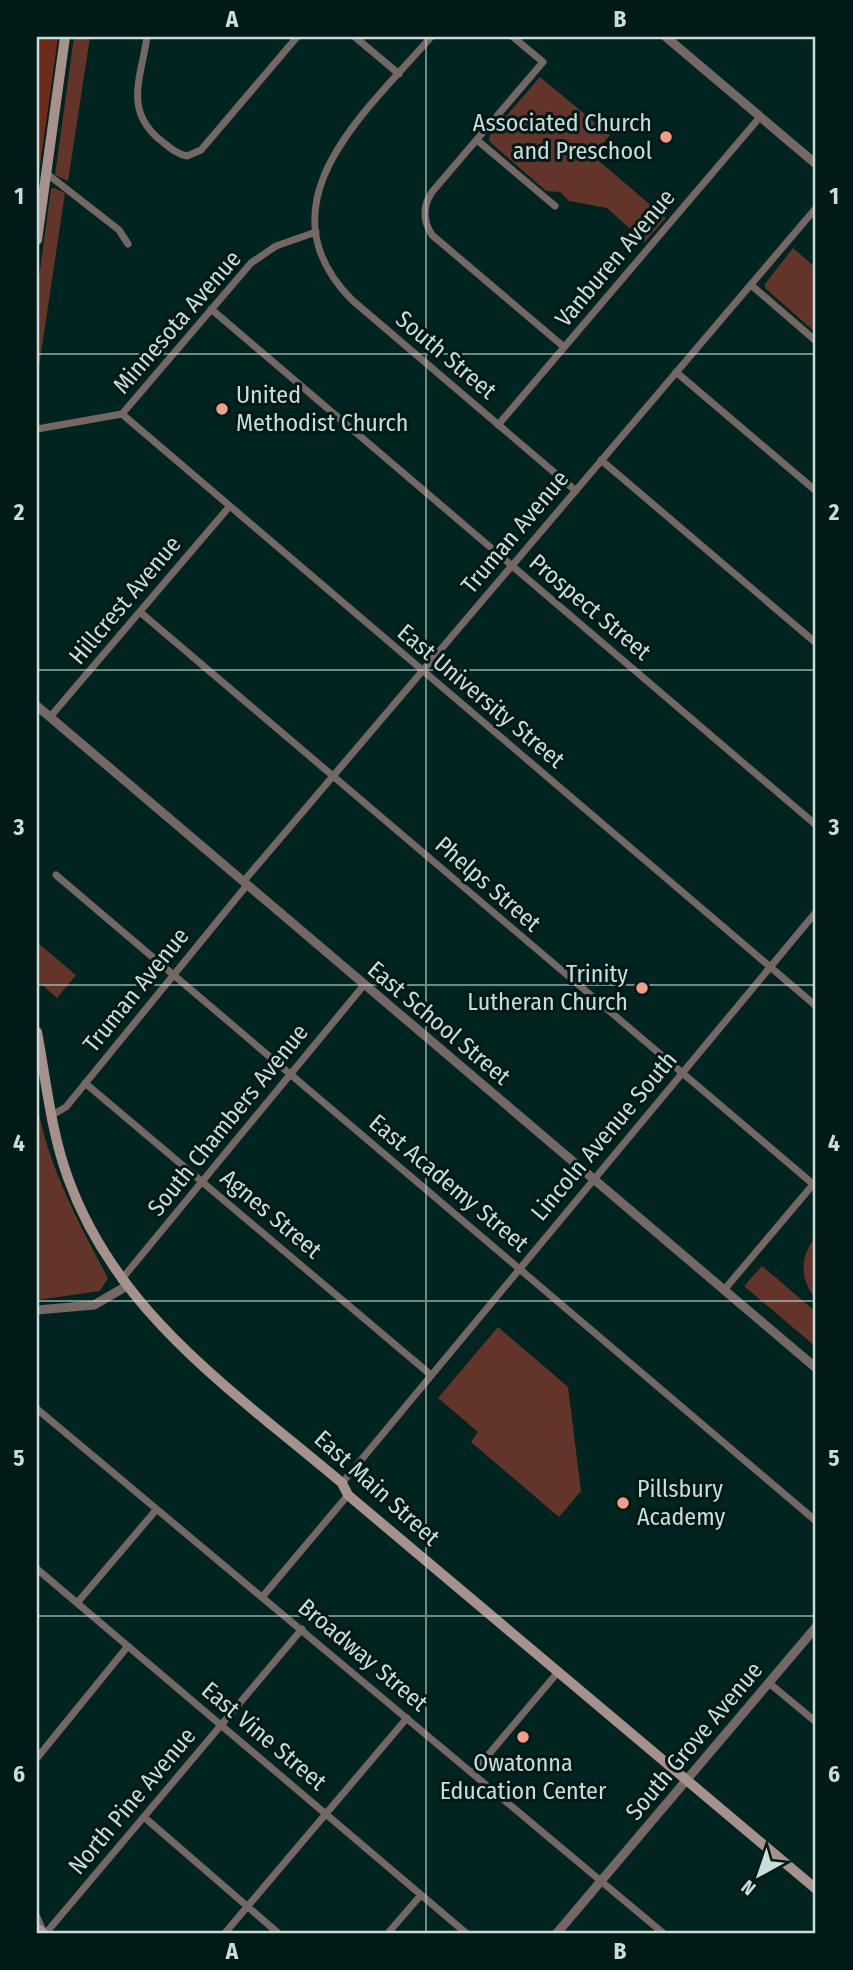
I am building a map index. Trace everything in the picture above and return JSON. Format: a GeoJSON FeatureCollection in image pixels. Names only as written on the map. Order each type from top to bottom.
{"type":"FeatureCollection","features":[{"type":"Feature","properties":{"kind":"main road"},"geometry":{"type":"LineString","coordinates":[[37,240],[65,37]]}},
{"type":"Feature","properties":{"kind":"main road","name":"East Main Street"},"geometry":{"type":"LineString","coordinates":[[37,1032],[52,1115],[76,1199],[99,1247],[123,1283],[178,1343],[342,1483],[348,1495],[816,1889]]}},
{"type":"Feature","properties":{"kind":"main road"},"geometry":{"type":"LineString","coordinates":[[37,1928],[44,1933]]}},
{"type":"Feature","properties":{"kind":"street"},"geometry":{"type":"LineString","coordinates":[[147,37],[137,103],[138,114],[146,128],[175,152],[187,156],[201,150],[297,37]]}},
{"type":"Feature","properties":{"kind":"street"},"geometry":{"type":"LineString","coordinates":[[355,37],[399,74]]}},
{"type":"Feature","properties":{"kind":"street"},"geometry":{"type":"LineString","coordinates":[[316,232],[317,197],[326,167],[342,141],[431,37]]}},
{"type":"Feature","properties":{"kind":"street"},"geometry":{"type":"LineString","coordinates":[[513,37],[542,62],[428,198],[424,213],[428,228],[564,347]]}},
{"type":"Feature","properties":{"kind":"street"},"geometry":{"type":"LineString","coordinates":[[666,37],[816,164]]}},
{"type":"Feature","properties":{"kind":"street","name":"Vanburen Avenue"},"geometry":{"type":"LineString","coordinates":[[498,425],[760,117]]}},
{"type":"Feature","properties":{"kind":"street"},"geometry":{"type":"LineString","coordinates":[[477,140],[555,206]]}},
{"type":"Feature","properties":{"kind":"street"},"geometry":{"type":"LineString","coordinates":[[46,173],[119,230],[128,244]]}},
{"type":"Feature","properties":{"kind":"street","name":"Truman Avenue"},"geometry":{"type":"LineString","coordinates":[[52,1115],[66,1107],[333,776],[816,208]]}},
{"type":"Feature","properties":{"kind":"street","name":"Minnesota Avenue"},"geometry":{"type":"LineString","coordinates":[[122,414],[245,270],[265,253],[291,239],[316,232]]}},
{"type":"Feature","properties":{"kind":"street","name":"South Street"},"geometry":{"type":"LineString","coordinates":[[316,232],[327,266],[344,292],[576,491]]}},
{"type":"Feature","properties":{"kind":"street"},"geometry":{"type":"LineString","coordinates":[[751,285],[816,341]]}},
{"type":"Feature","properties":{"kind":"street","name":"Prospect Street"},"geometry":{"type":"LineString","coordinates":[[211,309],[816,825]]}},
{"type":"Feature","properties":{"kind":"street"},"geometry":{"type":"LineString","coordinates":[[676,372],[816,491]]}},
{"type":"Feature","properties":{"kind":"street"},"geometry":{"type":"LineString","coordinates":[[37,429],[122,414]]}},
{"type":"Feature","properties":{"kind":"street","name":"East University Street"},"geometry":{"type":"LineString","coordinates":[[122,414],[816,1006]]}},
{"type":"Feature","properties":{"kind":"street"},"geometry":{"type":"LineString","coordinates":[[601,460],[816,643]]}},
{"type":"Feature","properties":{"kind":"street","name":"Hillcrest Avenue"},"geometry":{"type":"LineString","coordinates":[[50,718],[229,507]]}},
{"type":"Feature","properties":{"kind":"street","name":"Phelps Street"},"geometry":{"type":"LineString","coordinates":[[139,612],[681,1072],[815,1182]]}},
{"type":"Feature","properties":{"kind":"street","name":"East School Street"},"geometry":{"type":"LineString","coordinates":[[37,706],[816,1368]]}},
{"type":"Feature","properties":{"kind":"street","name":"East Academy Street"},"geometry":{"type":"LineString","coordinates":[[56,875],[816,1521]]}},
{"type":"Feature","properties":{"kind":"street","name":"Lincoln Avenue South"},"geometry":{"type":"LineString","coordinates":[[342,1483],[816,912]]}},
{"type":"Feature","properties":{"kind":"street","name":"South Chambers Avenue"},"geometry":{"type":"LineString","coordinates":[[37,1310],[94,1305],[123,1283],[202,1181],[364,985]]}},
{"type":"Feature","properties":{"kind":"street","name":"Agnes Street"},"geometry":{"type":"LineString","coordinates":[[85,1083],[431,1375]]}},
{"type":"Feature","properties":{"kind":"street"},"geometry":{"type":"LineString","coordinates":[[724,1290],[815,1182]]}},
{"type":"Feature","properties":{"kind":"street","name":"Broadway Street"},"geometry":{"type":"LineString","coordinates":[[37,1409],[663,1933]]}},
{"type":"Feature","properties":{"kind":"street"},"geometry":{"type":"LineString","coordinates":[[263,1596],[348,1495]]}},
{"type":"Feature","properties":{"kind":"street"},"geometry":{"type":"LineString","coordinates":[[77,1603],[156,1510]]}},
{"type":"Feature","properties":{"kind":"street","name":"East Vine Street"},"geometry":{"type":"LineString","coordinates":[[37,1569],[466,1933]]}},
{"type":"Feature","properties":{"kind":"street","name":"South Grove Avenue"},"geometry":{"type":"LineString","coordinates":[[557,1933],[816,1627]]}},
{"type":"Feature","properties":{"kind":"street","name":"North Pine Avenue"},"geometry":{"type":"LineString","coordinates":[[44,1933],[302,1629]]}},
{"type":"Feature","properties":{"kind":"street"},"geometry":{"type":"LineString","coordinates":[[37,1758],[128,1646]]}},
{"type":"Feature","properties":{"kind":"street"},"geometry":{"type":"LineString","coordinates":[[473,1773],[558,1672]]}},
{"type":"Feature","properties":{"kind":"street"},"geometry":{"type":"LineString","coordinates":[[769,1682],[816,1723]]}},
{"type":"Feature","properties":{"kind":"street"},"geometry":{"type":"LineString","coordinates":[[225,1933],[407,1718]]}},
{"type":"Feature","properties":{"kind":"street"},"geometry":{"type":"LineString","coordinates":[[144,1817],[278,1933]]}},
{"type":"Feature","properties":{"kind":"street"},"geometry":{"type":"LineString","coordinates":[[388,1933],[421,1895]]}},
{"type":"Feature","properties":{"kind":"street"},"geometry":{"type":"LineString","coordinates":[[37,1917],[44,1933]]}},
{"type":"Feature","properties":{"kind":"shaded area"},"geometry":{"type":"Polygon","coordinates":[[[37,37],[58,37],[37,187],[37,37]]]}},
{"type":"Feature","properties":{"kind":"shaded area"},"geometry":{"type":"Polygon","coordinates":[[[74,37],[90,37],[68,181],[55,175],[74,37]]]}},
{"type":"Feature","properties":{"kind":"shaded area"},"geometry":{"type":"Polygon","coordinates":[[[540,77],[610,135],[593,156],[666,218],[645,242],[607,208],[569,201],[560,192],[546,191],[489,141],[490,135],[540,77]]]}},
{"type":"Feature","properties":{"kind":"shaded area"},"geometry":{"type":"Polygon","coordinates":[[[51,189],[65,193],[37,380],[37,292],[51,189]]]}},
{"type":"Feature","properties":{"kind":"shaded area"},"geometry":{"type":"Polygon","coordinates":[[[793,248],[816,268],[816,333],[765,288],[765,284],[793,248]]]}},
{"type":"Feature","properties":{"kind":"shaded area"},"geometry":{"type":"Polygon","coordinates":[[[37,934],[38,943],[76,975],[57,998],[41,984],[37,988],[37,934]]]}},
{"type":"Feature","properties":{"kind":"shaded area"},"geometry":{"type":"Polygon","coordinates":[[[37,1103],[56,1171],[75,1215],[108,1278],[100,1291],[37,1300],[37,1103]]]}},
{"type":"Feature","properties":{"kind":"shaded area"},"geometry":{"type":"Polygon","coordinates":[[[816,1236],[816,1299],[804,1276],[804,1259],[816,1236]]]}},
{"type":"Feature","properties":{"kind":"shaded area"},"geometry":{"type":"Polygon","coordinates":[[[762,1266],[816,1312],[816,1347],[744,1286],[762,1266]]]}},
{"type":"Feature","properties":{"kind":"shaded area"},"geometry":{"type":"Polygon","coordinates":[[[498,1327],[568,1387],[581,1491],[559,1517],[471,1442],[478,1432],[438,1398],[498,1327]]]}},
{"type":"Feature","properties":{"kind":"place","name":"Associated Church and Preschool"},"geometry":{"type":"Point","coordinates":[666,137]}},
{"type":"Feature","properties":{"kind":"place","name":"United Methodist Church"},"geometry":{"type":"Point","coordinates":[222,409]}},
{"type":"Feature","properties":{"kind":"place","name":"Trinity Lutheran Church"},"geometry":{"type":"Point","coordinates":[642,988]}},
{"type":"Feature","properties":{"kind":"place","name":"Pillsbury Academy"},"geometry":{"type":"Point","coordinates":[623,1503]}},
{"type":"Feature","properties":{"kind":"place","name":"Owatonna Education Center"},"geometry":{"type":"Point","coordinates":[523,1737]}}]}
